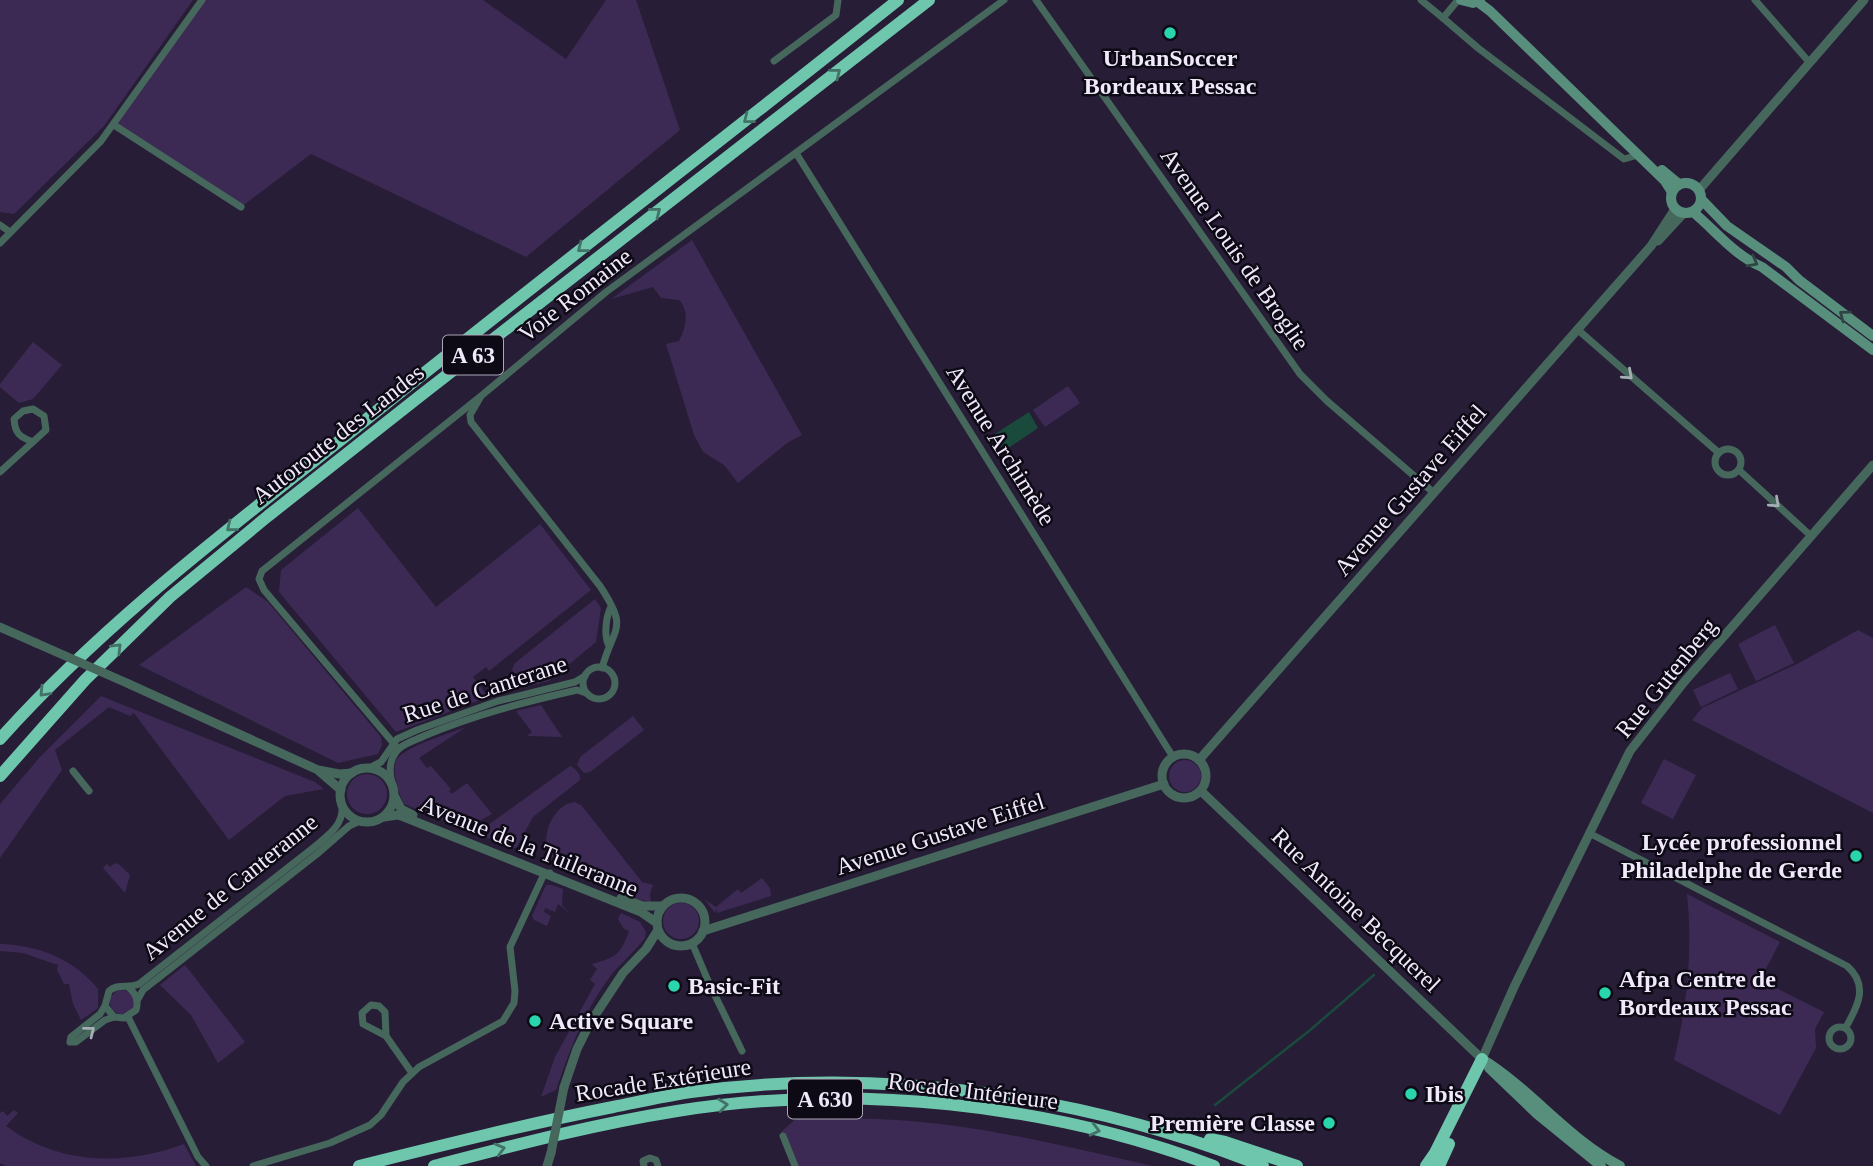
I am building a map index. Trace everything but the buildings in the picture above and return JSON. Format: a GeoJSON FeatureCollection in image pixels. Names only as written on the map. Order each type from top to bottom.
{"type":"FeatureCollection","features":[{"type":"Feature","properties":{"kind":"highway","name":"Autoroute des Landes"},"geometry":{"type":"LineString","coordinates":[[0,739],[50,685],[161,583],[510,304],[898,0]]}},
{"type":"Feature","properties":{"kind":"highway","name":"Autoroute des Landes"},"geometry":{"type":"LineString","coordinates":[[0,776],[85,680],[170,597],[420,396],[929,0]]}},
{"type":"Feature","properties":{"kind":"highway"},"geometry":{"type":"LineString","coordinates":[[1426,1166],[1436,1153],[1482,1059]]}},
{"type":"Feature","properties":{"kind":"highway"},"geometry":{"type":"LineString","coordinates":[[1439,1166],[1478,1084],[1482,1059]]}},
{"type":"Feature","properties":{"kind":"highway","name":"Rocade Extérieure"},"geometry":{"type":"LineString","coordinates":[[359,1166],[540,1122],[690,1092],[784,1085],[873,1084],[946,1088],[1082,1109],[1170,1133],[1263,1166]]}},
{"type":"Feature","properties":{"kind":"highway","name":"Rocade Intérieure"},"geometry":{"type":"LineString","coordinates":[[434,1166],[580,1129],[679,1110],[728,1104],[860,1099],[939,1104],[1073,1125],[1141,1142],[1214,1166]]}},
{"type":"Feature","properties":{"kind":"highway"},"geometry":{"type":"LineString","coordinates":[[1170,1133],[1225,1142],[1297,1166]]}},
{"type":"Feature","properties":{"kind":"main road"},"geometry":{"type":"LineString","coordinates":[[1459,0],[1468,3],[1479,1],[1665,181],[1676,188],[1692,184],[1727,226],[1786,267],[1799,280],[1873,336]]}},
{"type":"Feature","properties":{"kind":"main road"},"geometry":{"type":"LineString","coordinates":[[1490,0],[1676,188]]}},
{"type":"Feature","properties":{"kind":"main road"},"geometry":{"type":"LineString","coordinates":[[1676,188],[1671,201],[1684,212],[1731,248],[1777,277],[1873,350]]}},
{"type":"Feature","properties":{"kind":"main road"},"geometry":{"type":"LineString","coordinates":[[1684,212],[1700,195]]}},
{"type":"Feature","properties":{"kind":"main road","name":"Rue Antoine Becquerel"},"geometry":{"type":"LineString","coordinates":[[1482,1059],[1536,1113],[1601,1166]]}},
{"type":"Feature","properties":{"kind":"main road","name":"Rue Antoine Becquerel"},"geometry":{"type":"LineString","coordinates":[[1482,1059],[1504,1073],[1578,1138],[1620,1166]]}},
{"type":"Feature","properties":{"kind":"street"},"geometry":{"type":"LineString","coordinates":[[0,243],[88,155],[114,125],[202,0]]}},
{"type":"Feature","properties":{"kind":"street"},"geometry":{"type":"LineString","coordinates":[[774,61],[836,15],[838,0]]}},
{"type":"Feature","properties":{"kind":"street","name":"Voie Romaine"},"geometry":{"type":"LineString","coordinates":[[396,750],[264,590],[259,579],[266,567],[481,396],[606,292],[1004,0]]}},
{"type":"Feature","properties":{"kind":"street","name":"Avenue Louis de Broglie"},"geometry":{"type":"LineString","coordinates":[[1036,0],[1300,374],[1327,401],[1434,493]]}},
{"type":"Feature","properties":{"kind":"street"},"geometry":{"type":"LineString","coordinates":[[1421,0],[1478,48],[1624,159],[1639,155]]}},
{"type":"Feature","properties":{"kind":"street"},"geometry":{"type":"LineString","coordinates":[[1443,18],[1459,0]]}},
{"type":"Feature","properties":{"kind":"street"},"geometry":{"type":"LineString","coordinates":[[1755,0],[1809,62]]}},
{"type":"Feature","properties":{"kind":"street"},"geometry":{"type":"LineString","coordinates":[[1700,195],[1809,62],[1864,0]]}},
{"type":"Feature","properties":{"kind":"street"},"geometry":{"type":"LineString","coordinates":[[114,125],[241,207]]}},
{"type":"Feature","properties":{"kind":"street","name":"Avenue Archimède"},"geometry":{"type":"LineString","coordinates":[[796,153],[1174,757]]}},
{"type":"Feature","properties":{"kind":"street","name":"Avenue Gustave Eiffel"},"geometry":{"type":"LineString","coordinates":[[1199,760],[1577,329],[1651,246],[1664,237],[1684,212]]}},
{"type":"Feature","properties":{"kind":"street"},"geometry":{"type":"LineString","coordinates":[[0,225],[10,232]]}},
{"type":"Feature","properties":{"kind":"street"},"geometry":{"type":"LineString","coordinates":[[1577,329],[1718,453]]}},
{"type":"Feature","properties":{"kind":"street"},"geometry":{"type":"LineString","coordinates":[[481,396],[470,415],[471,422],[600,586],[611,607],[606,636],[608,644],[602,668]]}},
{"type":"Feature","properties":{"kind":"street"},"geometry":{"type":"LineString","coordinates":[[0,472],[33,442],[46,430],[44,416],[33,409],[23,411],[14,419],[15,429],[20,437],[33,442]]}},
{"type":"Feature","properties":{"kind":"street"},"geometry":{"type":"LineString","coordinates":[[1731,449],[1738,453],[1742,461],[1739,470],[1728,475],[1720,472],[1715,461],[1718,453],[1731,449]]}},
{"type":"Feature","properties":{"kind":"street","name":"Rue Gutenberg"},"geometry":{"type":"LineString","coordinates":[[1482,1059],[1514,987],[1630,751],[1657,715],[1873,465]]}},
{"type":"Feature","properties":{"kind":"street"},"geometry":{"type":"LineString","coordinates":[[1739,470],[1811,536]]}},
{"type":"Feature","properties":{"kind":"street"},"geometry":{"type":"LineString","coordinates":[[0,626],[318,770],[339,774],[369,768],[382,773],[392,783],[394,797],[393,805],[384,817],[376,821],[360,821],[352,818],[342,806],[341,790],[352,773]]}},
{"type":"Feature","properties":{"kind":"street"},"geometry":{"type":"LineString","coordinates":[[602,668],[614,678],[614,688],[611,693],[598,699],[586,693],[583,684],[585,676],[592,669],[602,668]]}},
{"type":"Feature","properties":{"kind":"street","name":"Rue de Canterane"},"geometry":{"type":"LineString","coordinates":[[369,768],[381,762],[392,742],[417,730],[476,708],[575,682],[585,676]]}},
{"type":"Feature","properties":{"kind":"street","name":"Rue de Canterane"},"geometry":{"type":"LineString","coordinates":[[392,783],[390,766],[396,750],[421,737],[478,715],[577,690],[586,693]]}},
{"type":"Feature","properties":{"kind":"street"},"geometry":{"type":"LineString","coordinates":[[1187,754],[1199,760],[1206,772],[1201,791],[1188,798],[1173,795],[1164,784],[1165,766],[1174,757],[1187,754]]}},
{"type":"Feature","properties":{"kind":"street"},"geometry":{"type":"LineString","coordinates":[[318,770],[341,790]]}},
{"type":"Feature","properties":{"kind":"street"},"geometry":{"type":"LineString","coordinates":[[73,771],[89,791]]}},
{"type":"Feature","properties":{"kind":"street","name":"Avenue Gustave Eiffel"},"geometry":{"type":"LineString","coordinates":[[703,931],[1164,784]]}},
{"type":"Feature","properties":{"kind":"street","name":"Rue Antoine Becquerel"},"geometry":{"type":"LineString","coordinates":[[1201,791],[1482,1059]]}},
{"type":"Feature","properties":{"kind":"street","name":"Avenue de la Tuileranne"},"geometry":{"type":"LineString","coordinates":[[394,797],[407,812],[577,881],[642,906],[663,906]]}},
{"type":"Feature","properties":{"kind":"street","name":"Avenue de Canteranne"},"geometry":{"type":"LineString","coordinates":[[128,987],[139,984],[329,834],[341,820],[342,806]]}},
{"type":"Feature","properties":{"kind":"street","name":"Avenue de la Tuileranne"},"geometry":{"type":"LineString","coordinates":[[384,817],[404,817],[647,915],[658,927]]}},
{"type":"Feature","properties":{"kind":"street","name":"Avenue de Canteranne"},"geometry":{"type":"LineString","coordinates":[[138,1000],[143,990],[317,854],[349,825],[360,821]]}},
{"type":"Feature","properties":{"kind":"street"},"geometry":{"type":"LineString","coordinates":[[1589,833],[1847,966],[1856,975],[1860,995],[1846,1027]]}},
{"type":"Feature","properties":{"kind":"street"},"geometry":{"type":"LineString","coordinates":[[253,1166],[330,1143],[370,1125],[381,1115],[412,1073],[496,1026],[509,1014],[514,1003],[510,947],[544,874],[577,881]]}},
{"type":"Feature","properties":{"kind":"street"},"geometry":{"type":"LineString","coordinates":[[547,1166],[564,1087],[590,1023],[623,973],[646,949],[658,927],[663,906],[676,899],[690,900],[704,916],[703,931],[692,943],[677,946],[669,943],[658,927]]}},
{"type":"Feature","properties":{"kind":"street"},"geometry":{"type":"LineString","coordinates":[[704,916],[727,922]]}},
{"type":"Feature","properties":{"kind":"street"},"geometry":{"type":"LineString","coordinates":[[646,949],[669,943]]}},
{"type":"Feature","properties":{"kind":"street"},"geometry":{"type":"LineString","coordinates":[[692,943],[742,1051]]}},
{"type":"Feature","properties":{"kind":"street"},"geometry":{"type":"LineString","coordinates":[[128,987],[138,1000],[136,1010],[128,1017],[105,1020],[76,1042],[70,1042],[71,1037],[100,1014],[105,1006],[106,996],[113,988],[128,987]]}},
{"type":"Feature","properties":{"kind":"street"},"geometry":{"type":"LineString","coordinates":[[105,1006],[114,1017]]}},
{"type":"Feature","properties":{"kind":"street"},"geometry":{"type":"LineString","coordinates":[[386,1036],[385,1012],[379,1006],[367,1007],[361,1017],[363,1024],[386,1036],[412,1073]]}},
{"type":"Feature","properties":{"kind":"street"},"geometry":{"type":"LineString","coordinates":[[128,1017],[198,1157],[206,1166]]}},
{"type":"Feature","properties":{"kind":"street"},"geometry":{"type":"LineString","coordinates":[[783,1136],[794,1166]]}},
{"type":"Feature","properties":{"kind":"street"},"geometry":{"type":"LineString","coordinates":[[644,1166],[643,1161],[650,1158],[656,1160],[658,1166]]}},
{"type":"Feature","properties":{"kind":"shaded area"},"geometry":{"type":"Polygon","coordinates":[[[0,0],[193,0],[104,126],[14,214],[0,212],[0,0]]]}},
{"type":"Feature","properties":{"kind":"shaded area"},"geometry":{"type":"Polygon","coordinates":[[[202,0],[483,0],[566,59],[606,0],[636,0],[680,130],[526,257],[311,154],[241,207],[114,125],[202,0]]]}},
{"type":"Feature","properties":{"kind":"shaded area"},"geometry":{"type":"Polygon","coordinates":[[[692,240],[802,435],[787,443],[738,483],[724,465],[703,452],[694,435],[666,344],[679,341],[685,325],[685,309],[679,300],[661,298],[653,287],[611,299],[692,240]]]}},
{"type":"Feature","properties":{"kind":"shaded area"},"geometry":{"type":"Polygon","coordinates":[[[33,342],[62,365],[33,399],[19,403],[0,387],[0,384],[33,342]]]}},
{"type":"Feature","properties":{"kind":"shaded area"},"geometry":{"type":"Polygon","coordinates":[[[1068,386],[1080,403],[1045,427],[1033,410],[1068,386]]]}},
{"type":"Feature","properties":{"kind":"shaded area"},"geometry":{"type":"Polygon","coordinates":[[[1029,412],[1038,428],[1004,451],[995,434],[1029,412]]]}},
{"type":"Feature","properties":{"kind":"shaded area"},"geometry":{"type":"Polygon","coordinates":[[[358,508],[436,607],[540,524],[591,590],[489,671],[486,667],[473,677],[488,697],[396,732],[279,592],[281,570],[358,508]]]}},
{"type":"Feature","properties":{"kind":"shaded area"},"geometry":{"type":"Polygon","coordinates":[[[246,587],[268,602],[381,737],[382,745],[378,754],[338,763],[139,665],[246,587]]]}},
{"type":"Feature","properties":{"kind":"shaded area"},"geometry":{"type":"Polygon","coordinates":[[[595,599],[601,608],[596,642],[549,681],[525,687],[512,670],[515,663],[595,599]]]}},
{"type":"Feature","properties":{"kind":"shaded area"},"geometry":{"type":"Polygon","coordinates":[[[1775,625],[1794,663],[1756,681],[1738,644],[1775,625]]]}},
{"type":"Feature","properties":{"kind":"shaded area"},"geometry":{"type":"Polygon","coordinates":[[[1858,630],[1873,638],[1873,813],[1692,720],[1702,708],[1799,663],[1858,630]]]}},
{"type":"Feature","properties":{"kind":"shaded area"},"geometry":{"type":"Polygon","coordinates":[[[1730,673],[1738,689],[1701,707],[1693,690],[1730,673]]]}},
{"type":"Feature","properties":{"kind":"shaded area"},"geometry":{"type":"Polygon","coordinates":[[[101,696],[315,782],[324,789],[285,796],[229,840],[134,713],[130,716],[109,707],[55,750],[62,770],[0,858],[0,804],[40,757],[101,696]]]}},
{"type":"Feature","properties":{"kind":"shaded area"},"geometry":{"type":"Polygon","coordinates":[[[541,705],[562,737],[527,736],[532,732],[516,711],[541,705]]]}},
{"type":"Feature","properties":{"kind":"shaded area"},"geometry":{"type":"Polygon","coordinates":[[[633,716],[644,730],[590,772],[584,773],[577,765],[580,757],[633,716]]]}},
{"type":"Feature","properties":{"kind":"shaded area"},"geometry":{"type":"Polygon","coordinates":[[[466,727],[419,758],[427,768],[431,766],[451,789],[449,791],[452,794],[467,783],[492,814],[465,829],[404,804],[394,771],[396,761],[407,751],[466,727]]]}},
{"type":"Feature","properties":{"kind":"shaded area"},"geometry":{"type":"Polygon","coordinates":[[[1664,759],[1696,775],[1673,819],[1641,803],[1664,759]]]}},
{"type":"Feature","properties":{"kind":"shaded area"},"geometry":{"type":"Polygon","coordinates":[[[1185,760],[1196,765],[1201,776],[1196,787],[1185,792],[1174,787],[1169,776],[1174,765],[1185,760]]]}},
{"type":"Feature","properties":{"kind":"shaded area"},"geometry":{"type":"Polygon","coordinates":[[[570,766],[580,776],[580,780],[533,817],[516,848],[510,848],[477,833],[570,766]]]}},
{"type":"Feature","properties":{"kind":"shaded area"},"geometry":{"type":"Polygon","coordinates":[[[367,774],[381,780],[387,794],[381,808],[367,814],[353,808],[347,794],[353,780],[367,774]]]}},
{"type":"Feature","properties":{"kind":"shaded area"},"geometry":{"type":"Polygon","coordinates":[[[575,802],[582,806],[642,882],[653,885],[651,902],[599,884],[552,857],[547,849],[546,839],[551,821],[561,808],[575,802]]]}},
{"type":"Feature","properties":{"kind":"shaded area"},"geometry":{"type":"Polygon","coordinates":[[[115,863],[130,875],[125,893],[103,868],[107,864],[110,867],[115,863]]]}},
{"type":"Feature","properties":{"kind":"shaded area"},"geometry":{"type":"Polygon","coordinates":[[[762,878],[770,888],[771,896],[717,913],[704,899],[716,907],[738,889],[741,893],[762,878]]]}},
{"type":"Feature","properties":{"kind":"shaded area"},"geometry":{"type":"Polygon","coordinates":[[[546,885],[563,889],[562,905],[569,913],[558,904],[555,912],[545,908],[544,912],[551,916],[547,926],[534,920],[532,916],[546,885]]]}},
{"type":"Feature","properties":{"kind":"shaded area"},"geometry":{"type":"Polygon","coordinates":[[[1687,894],[1780,942],[1760,980],[1824,1012],[1815,1029],[1816,1048],[1780,1115],[1674,1060],[1688,978],[1687,894]]]}},
{"type":"Feature","properties":{"kind":"shaded area"},"geometry":{"type":"Polygon","coordinates":[[[681,903],[694,908],[699,921],[694,934],[681,939],[668,934],[663,921],[668,908],[681,903]]]}},
{"type":"Feature","properties":{"kind":"shaded area"},"geometry":{"type":"Polygon","coordinates":[[[621,913],[640,922],[646,932],[645,938],[612,974],[594,1001],[556,1090],[541,1097],[555,1057],[595,984],[590,980],[597,969],[592,964],[616,954],[626,939],[629,931],[624,929],[618,919],[621,913]]]}},
{"type":"Feature","properties":{"kind":"shaded area"},"geometry":{"type":"Polygon","coordinates":[[[0,944],[41,951],[78,969],[98,989],[98,1008],[81,1020],[73,1004],[69,984],[64,984],[57,970],[58,965],[23,953],[0,951],[0,944]]]}},
{"type":"Feature","properties":{"kind":"shaded area"},"geometry":{"type":"Polygon","coordinates":[[[185,965],[245,1042],[218,1063],[191,1015],[160,985],[185,965]]]}},
{"type":"Feature","properties":{"kind":"shaded area"},"geometry":{"type":"Polygon","coordinates":[[[122,990],[130,994],[134,1002],[130,1010],[122,1014],[114,1010],[110,1002],[114,994],[122,990]]]}},
{"type":"Feature","properties":{"kind":"shaded area"},"geometry":{"type":"Polygon","coordinates":[[[14,1110],[18,1113],[6,1126],[26,1139],[70,1155],[92,1158],[138,1156],[184,1144],[196,1166],[6,1166],[0,1163],[0,1113],[3,1111],[7,1116],[14,1110]]]}},
{"type":"Feature","properties":{"kind":"shaded area"},"geometry":{"type":"Polygon","coordinates":[[[798,1117],[883,1119],[972,1128],[1153,1166],[795,1166],[781,1132],[798,1117]]]}},
{"type":"Feature","properties":{"kind":"waterway"},"geometry":{"type":"LineString","coordinates":[[1215,1105],[1309,1031],[1374,975]]}},
{"type":"Feature","properties":{"kind":"place","name":"UrbanSoccer Bordeaux Pessac"},"geometry":{"type":"Point","coordinates":[1170,33]}},
{"type":"Feature","properties":{"kind":"place","name":"Lycée professionnel Philadelphe de Gerde"},"geometry":{"type":"Point","coordinates":[1856,856]}},
{"type":"Feature","properties":{"kind":"place","name":"Basic-Fit"},"geometry":{"type":"Point","coordinates":[674,986]}},
{"type":"Feature","properties":{"kind":"place","name":"Afpa Centre de Bordeaux Pessac"},"geometry":{"type":"Point","coordinates":[1605,993]}},
{"type":"Feature","properties":{"kind":"place","name":"Active Square"},"geometry":{"type":"Point","coordinates":[535,1021]}},
{"type":"Feature","properties":{"kind":"place","name":"Ibis"},"geometry":{"type":"Point","coordinates":[1411,1094]}},
{"type":"Feature","properties":{"kind":"place","name":"Première Classe"},"geometry":{"type":"Point","coordinates":[1329,1123]}}]}
